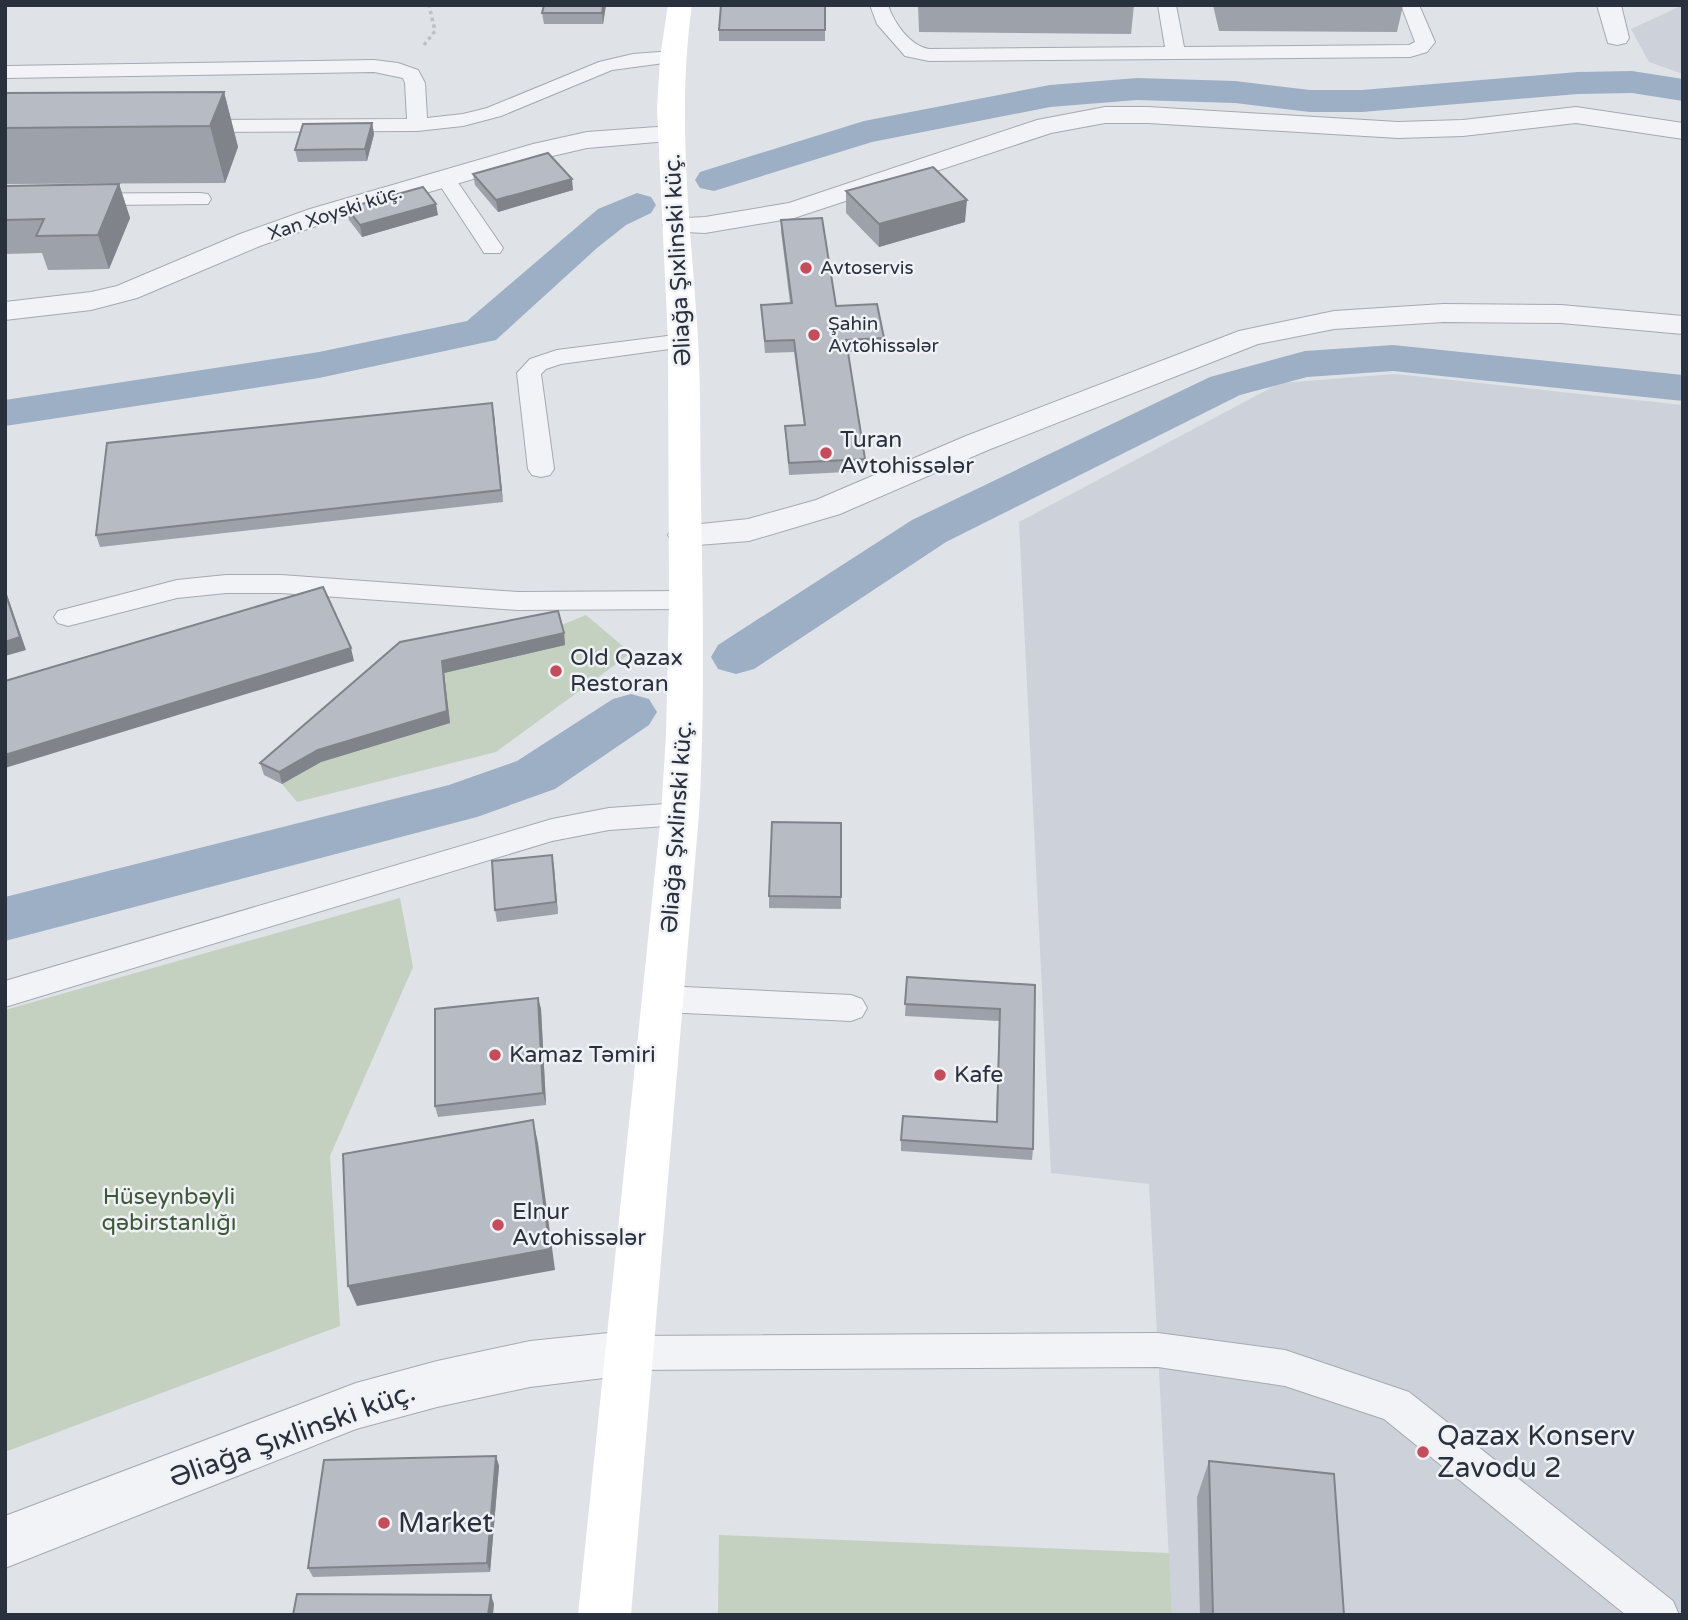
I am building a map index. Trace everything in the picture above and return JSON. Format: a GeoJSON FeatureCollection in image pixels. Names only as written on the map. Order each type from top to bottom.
{"type":"FeatureCollection","features":[{"type":"Feature","properties":{"kind":"main road","name":"Əliağa Şıxlinski küç."},"geometry":{"type":"LineString","coordinates":[[604,1615],[681,814],[685,735],[683,341],[671,134],[672,57],[680,5]]}},
{"type":"Feature","properties":{"kind":"street"},"geometry":{"type":"LineString","coordinates":[[1609,5],[1617,38]]}},
{"type":"Feature","properties":{"kind":"street"},"geometry":{"type":"LineString","coordinates":[[677,225],[705,225],[794,210],[1046,126],[1105,115],[1175,116],[1398,130],[1462,128],[1576,115],[1683,131]]}},
{"type":"Feature","properties":{"kind":"street","name":"Xan Xoyski küç."},"geometry":{"type":"LineString","coordinates":[[5,311],[90,301],[127,292],[250,240],[320,215],[542,150],[587,140],[671,134]]}},
{"type":"Feature","properties":{"kind":"street"},"geometry":{"type":"LineString","coordinates":[[685,536],[749,530],[828,507],[977,443],[1250,337],[1334,320],[1443,313],[1561,314],[1683,325]]}},
{"type":"Feature","properties":{"kind":"street","name":"Əliağa Şıxlinski küç."},"geometry":{"type":"LineString","coordinates":[[5,1542],[356,1406],[437,1384],[530,1364],[628,1353]]}},
{"type":"Feature","properties":{"kind":"lane"},"geometry":{"type":"LineString","coordinates":[[879,5],[884,20],[912,52],[929,55],[1410,51],[1420,48],[1425,42],[1410,5]]}},
{"type":"Feature","properties":{"kind":"lane"},"geometry":{"type":"LineString","coordinates":[[1167,5],[1176,53]]}},
{"type":"Feature","properties":{"kind":"lane"},"geometry":{"type":"LineString","coordinates":[[170,126],[417,125],[463,120],[494,112],[619,62],[672,57]]}},
{"type":"Feature","properties":{"kind":"lane"},"geometry":{"type":"LineString","coordinates":[[6,72],[374,66],[411,74],[415,83],[417,125]]}},
{"type":"Feature","properties":{"kind":"lane"},"geometry":{"type":"LineString","coordinates":[[445,178],[492,247]]}},
{"type":"Feature","properties":{"kind":"lane"},"geometry":{"type":"LineString","coordinates":[[5,200],[200,199]]}},
{"type":"Feature","properties":{"kind":"lane"},"geometry":{"type":"LineString","coordinates":[[541,469],[529,373],[538,365],[557,356],[683,341]]}},
{"type":"Feature","properties":{"kind":"lane"},"geometry":{"type":"LineString","coordinates":[[68,618],[177,589],[226,583],[281,584],[518,601],[686,600]]}},
{"type":"Feature","properties":{"kind":"lane"},"geometry":{"type":"LineString","coordinates":[[5,994],[552,830],[609,819],[681,814]]}},
{"type":"Feature","properties":{"kind":"lane"},"geometry":{"type":"LineString","coordinates":[[663,999],[851,1008]]}},
{"type":"Feature","properties":{"kind":"lane"},"geometry":{"type":"LineString","coordinates":[[628,1353],[1158,1350],[1285,1368],[1396,1405],[1659,1615]]}},
{"type":"Feature","properties":{"kind":"shaded area"},"geometry":{"type":"Polygon","coordinates":[[[1683,5],[1683,74],[1649,62],[1631,29],[1683,5]]]}},
{"type":"Feature","properties":{"kind":"shaded area"},"geometry":{"type":"Polygon","coordinates":[[[1395,374],[1683,405],[1683,1615],[1172,1615],[1149,1184],[1051,1173],[1019,522],[1280,383],[1395,374]]]}},
{"type":"Feature","properties":{"kind":"green space"},"geometry":{"type":"Polygon","coordinates":[[[586,615],[631,653],[496,752],[297,802],[282,784],[321,762],[449,723],[444,673],[586,615]]]}},
{"type":"Feature","properties":{"kind":"green space","name":"Hüseynbəyli qəbirstanlığı"},"geometry":{"type":"Polygon","coordinates":[[[400,898],[413,967],[330,1156],[340,1326],[5,1452],[5,1010],[400,898]]]}},
{"type":"Feature","properties":{"kind":"green space"},"geometry":{"type":"Polygon","coordinates":[[[719,1535],[1169,1553],[1172,1615],[718,1615],[719,1535]]]}},
{"type":"Feature","properties":{"kind":"building"},"geometry":{"type":"Polygon","coordinates":[[[544,5],[603,5],[602,13],[542,13],[544,5]]]}},
{"type":"Feature","properties":{"kind":"building"},"geometry":{"type":"Polygon","coordinates":[[[721,5],[825,5],[825,30],[719,30],[721,5]]]}},
{"type":"Feature","properties":{"kind":"building"},"geometry":{"type":"Polygon","coordinates":[[[224,92],[210,126],[5,128],[5,93],[224,92]]]}},
{"type":"Feature","properties":{"kind":"building"},"geometry":{"type":"Polygon","coordinates":[[[372,123],[365,149],[295,150],[303,124],[372,123]]]}},
{"type":"Feature","properties":{"kind":"building"},"geometry":{"type":"Polygon","coordinates":[[[548,153],[572,179],[496,200],[473,174],[548,153]]]}},
{"type":"Feature","properties":{"kind":"building"},"geometry":{"type":"Polygon","coordinates":[[[933,167],[967,200],[879,224],[846,191],[933,167]]]}},
{"type":"Feature","properties":{"kind":"building"},"geometry":{"type":"Polygon","coordinates":[[[119,184],[98,235],[36,236],[44,219],[5,220],[5,186],[119,184]]]}},
{"type":"Feature","properties":{"kind":"building"},"geometry":{"type":"Polygon","coordinates":[[[423,187],[436,204],[360,225],[347,208],[423,187]]]}},
{"type":"Feature","properties":{"kind":"building"},"geometry":{"type":"Polygon","coordinates":[[[822,218],[836,306],[877,304],[884,338],[846,340],[865,459],[789,463],[785,426],[805,425],[794,340],[765,341],[761,305],[792,303],[781,220],[822,218]]]}},
{"type":"Feature","properties":{"kind":"building"},"geometry":{"type":"Polygon","coordinates":[[[492,403],[501,490],[96,535],[107,443],[492,403]]]}},
{"type":"Feature","properties":{"kind":"building"},"geometry":{"type":"Polygon","coordinates":[[[323,587],[351,648],[5,755],[5,681],[323,587]]]}},
{"type":"Feature","properties":{"kind":"building"},"geometry":{"type":"Polygon","coordinates":[[[5,592],[20,637],[5,642],[5,592]]]}},
{"type":"Feature","properties":{"kind":"building"},"geometry":{"type":"Polygon","coordinates":[[[558,611],[564,633],[442,661],[447,711],[318,750],[279,772],[260,763],[400,642],[558,611]]]}},
{"type":"Feature","properties":{"kind":"building"},"geometry":{"type":"Polygon","coordinates":[[[772,822],[841,823],[841,897],[769,896],[772,822]]]}},
{"type":"Feature","properties":{"kind":"building"},"geometry":{"type":"Polygon","coordinates":[[[552,855],[556,902],[495,910],[492,861],[552,855]]]}},
{"type":"Feature","properties":{"kind":"building"},"geometry":{"type":"Polygon","coordinates":[[[907,977],[1035,985],[1033,1149],[901,1140],[903,1116],[997,1122],[1000,1009],[905,1004],[907,977]]]}},
{"type":"Feature","properties":{"kind":"building"},"geometry":{"type":"Polygon","coordinates":[[[538,998],[543,1093],[435,1106],[435,1009],[538,998]]]}},
{"type":"Feature","properties":{"kind":"building"},"geometry":{"type":"Polygon","coordinates":[[[533,1120],[550,1249],[348,1286],[343,1154],[533,1120]]]}},
{"type":"Feature","properties":{"kind":"building"},"geometry":{"type":"Polygon","coordinates":[[[496,1456],[487,1563],[308,1568],[324,1460],[496,1456]]]}},
{"type":"Feature","properties":{"kind":"building"},"geometry":{"type":"Polygon","coordinates":[[[1209,1461],[1334,1474],[1344,1615],[1213,1615],[1209,1461]]]}},
{"type":"Feature","properties":{"kind":"building"},"geometry":{"type":"Polygon","coordinates":[[[297,1594],[491,1595],[488,1615],[293,1615],[297,1594]]]}},
{"type":"Feature","properties":{"kind":"waterway"},"geometry":{"type":"LineString","coordinates":[[714,180],[864,132],[1050,96],[1137,89],[1235,92],[1310,101],[1362,101],[1578,83],[1632,82],[1683,90]]}},
{"type":"Feature","properties":{"kind":"waterway"},"geometry":{"type":"LineString","coordinates":[[5,413],[319,365],[481,331],[583,240],[612,217],[637,205]]}},
{"type":"Feature","properties":{"kind":"waterway"},"geometry":{"type":"LineString","coordinates":[[736,657],[929,531],[1225,386],[1305,364],[1393,358],[1683,388]]}},
{"type":"Feature","properties":{"kind":"waterway"},"geometry":{"type":"LineString","coordinates":[[5,919],[458,803],[536,775],[631,712]]}},
{"type":"Feature","properties":{"kind":"place","name":"Avtoservis"},"geometry":{"type":"Point","coordinates":[806,268]}},
{"type":"Feature","properties":{"kind":"place","name":"Şahin Avtohissələr"},"geometry":{"type":"Point","coordinates":[814,335]}},
{"type":"Feature","properties":{"kind":"place","name":"Turan Avtohissələr"},"geometry":{"type":"Point","coordinates":[826,453]}},
{"type":"Feature","properties":{"kind":"place","name":"Old Qazax Restoran"},"geometry":{"type":"Point","coordinates":[556,671]}},
{"type":"Feature","properties":{"kind":"place","name":"Kamaz Təmiri"},"geometry":{"type":"Point","coordinates":[495,1055]}},
{"type":"Feature","properties":{"kind":"place","name":"Kafe"},"geometry":{"type":"Point","coordinates":[940,1075]}},
{"type":"Feature","properties":{"kind":"place","name":"Elnur Avtohissələr"},"geometry":{"type":"Point","coordinates":[498,1225]}},
{"type":"Feature","properties":{"kind":"place","name":"Qazax Konserv Zavodu 2"},"geometry":{"type":"Point","coordinates":[1423,1452]}},
{"type":"Feature","properties":{"kind":"place","name":"Market"},"geometry":{"type":"Point","coordinates":[384,1523]}}]}
